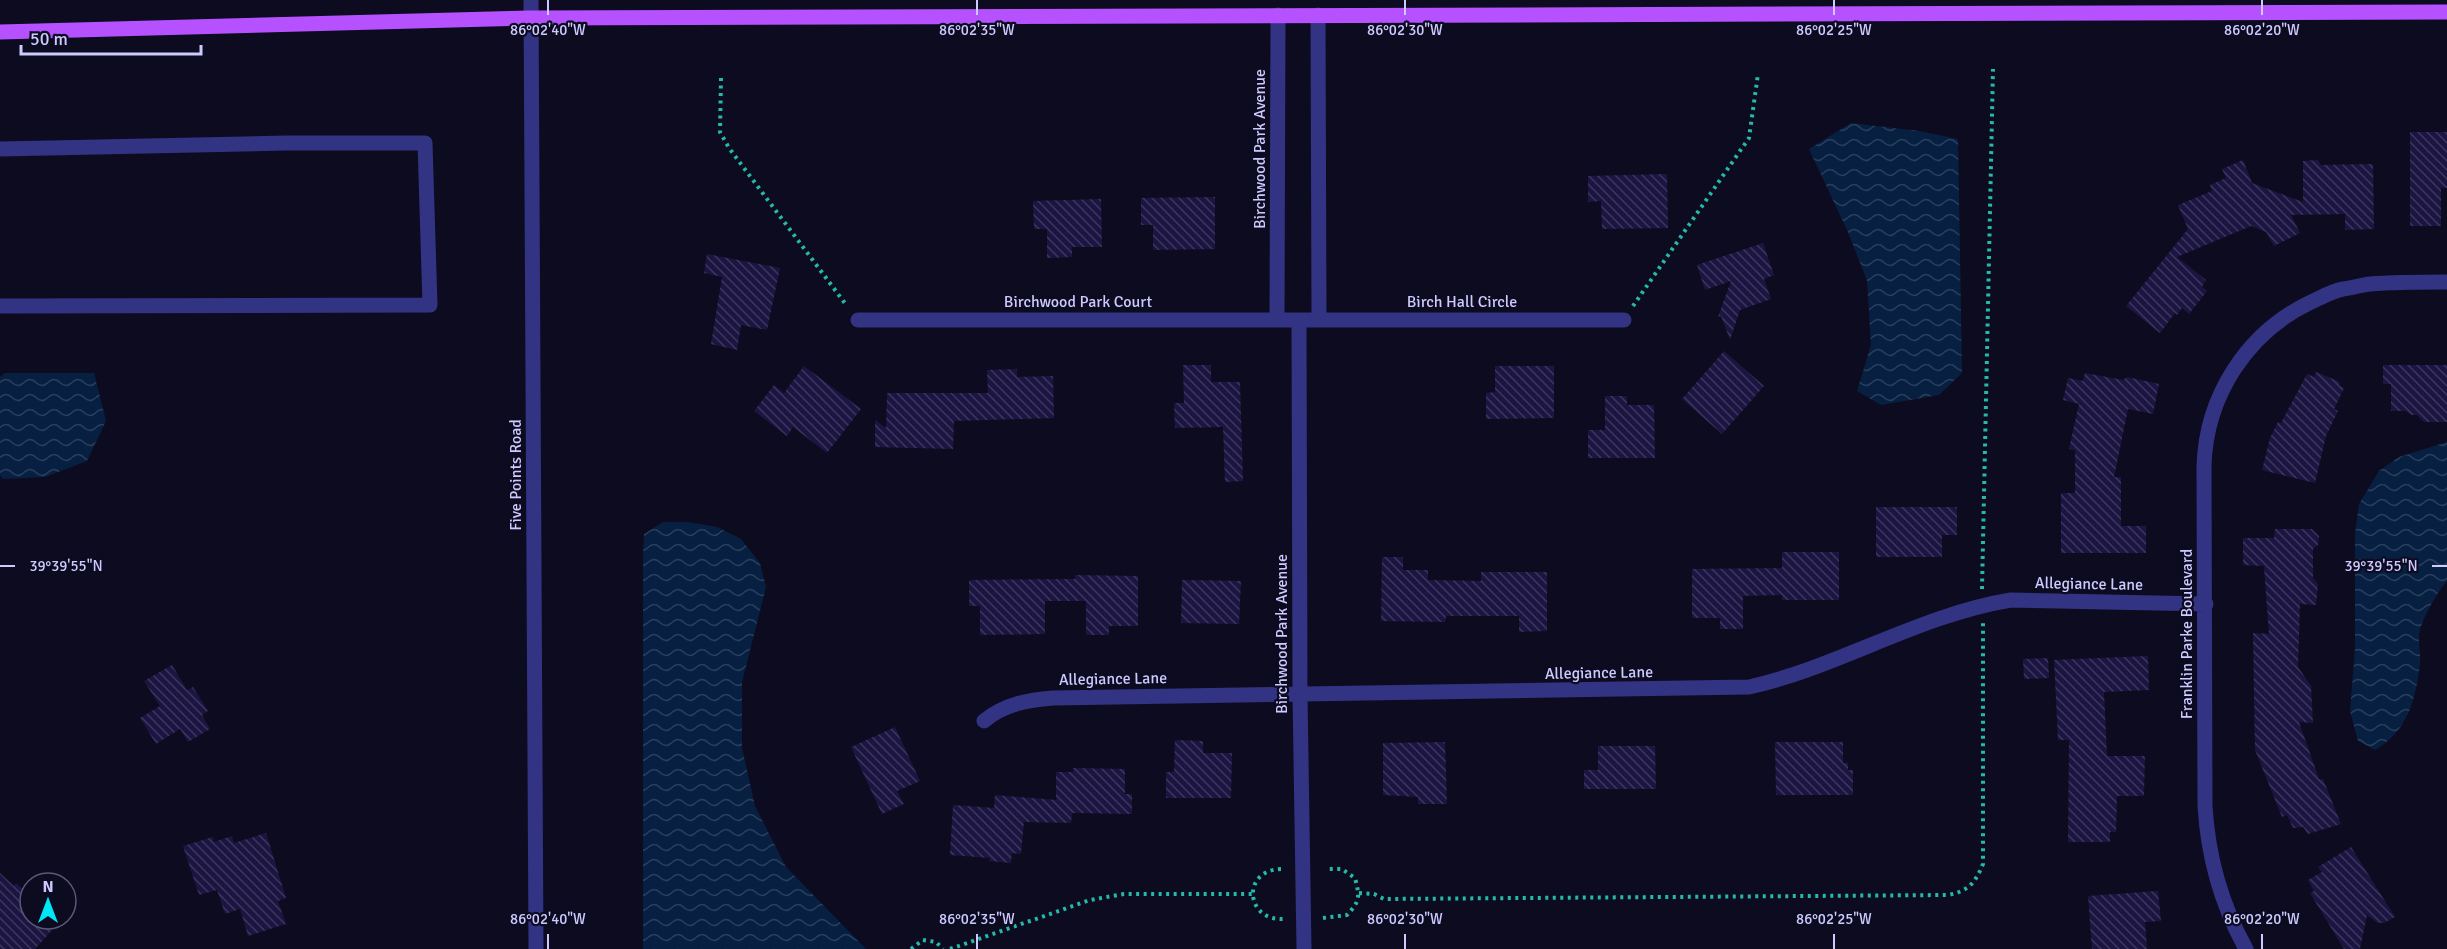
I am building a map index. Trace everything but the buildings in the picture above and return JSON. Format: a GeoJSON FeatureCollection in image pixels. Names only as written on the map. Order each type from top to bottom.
{"type":"FeatureCollection","features":[{"type":"Feature","properties":{"kind":"main road"},"geometry":{"type":"LineString","coordinates":[[0,32],[531,18],[2447,12]]}},
{"type":"Feature","properties":{"kind":"street","name":"Five Points Road"},"geometry":{"type":"LineString","coordinates":[[531,0],[536,949]]}},
{"type":"Feature","properties":{"kind":"street","name":"Birchwood Park Avenue"},"geometry":{"type":"LineString","coordinates":[[1277,320],[1278,15]]}},
{"type":"Feature","properties":{"kind":"street"},"geometry":{"type":"LineString","coordinates":[[1318,15],[1319,320]]}},
{"type":"Feature","properties":{"kind":"street"},"geometry":{"type":"LineString","coordinates":[[0,149],[285,143],[425,143],[430,305],[0,306]]}},
{"type":"Feature","properties":{"kind":"street","name":"Franklin Parke Boulevard"},"geometry":{"type":"LineString","coordinates":[[2246,949],[2223,900],[2213,867],[2205,806],[2204,466],[2206,437],[2214,407],[2230,374],[2242,357],[2266,330],[2302,305],[2341,289],[2388,282],[2447,282]]}},
{"type":"Feature","properties":{"kind":"street","name":"Birchwood Park Court"},"geometry":{"type":"LineString","coordinates":[[858,320],[1299,320]]}},
{"type":"Feature","properties":{"kind":"street","name":"Birchwood Park Avenue"},"geometry":{"type":"LineString","coordinates":[[1299,320],[1300,695],[1304,949]]}},
{"type":"Feature","properties":{"kind":"street","name":"Birch Hall Circle"},"geometry":{"type":"LineString","coordinates":[[1299,320],[1624,320]]}},
{"type":"Feature","properties":{"kind":"street","name":"Allegiance Lane"},"geometry":{"type":"LineString","coordinates":[[984,721],[991,715],[1022,701],[1053,698],[1749,687],[1777,681],[1930,621],[1994,603],[2011,600],[2206,604]]}},
{"type":"Feature","properties":{"kind":"path"},"geometry":{"type":"LineString","coordinates":[[1624,320],[1749,138],[1758,74]]}},
{"type":"Feature","properties":{"kind":"path"},"geometry":{"type":"LineString","coordinates":[[721,78],[720,132],[858,320]]}},
{"type":"Feature","properties":{"kind":"path"},"geometry":{"type":"LineString","coordinates":[[1281,869],[1270,869],[1260,876],[1252,894],[1261,913],[1276,919],[1289,918]]}},
{"type":"Feature","properties":{"kind":"path"},"geometry":{"type":"LineString","coordinates":[[1323,918],[1347,915],[1357,904],[1359,893],[1355,878],[1342,869],[1329,869]]}},
{"type":"Feature","properties":{"kind":"path"},"geometry":{"type":"LineString","coordinates":[[950,949],[1101,898],[1124,894],[1252,894]]}},
{"type":"Feature","properties":{"kind":"path"},"geometry":{"type":"LineString","coordinates":[[911,949],[923,940],[936,942],[943,949]]}},
{"type":"Feature","properties":{"kind":"water"},"geometry":{"type":"Polygon","coordinates":[[[1851,123],[1919,131],[1958,139],[1962,373],[1939,395],[1881,405],[1857,391],[1871,345],[1867,280],[1847,230],[1809,149],[1851,123]]]}},
{"type":"Feature","properties":{"kind":"water"},"geometry":{"type":"Polygon","coordinates":[[[5,373],[94,373],[106,421],[87,461],[45,477],[3,479],[0,475],[0,377],[5,373]]]}},
{"type":"Feature","properties":{"kind":"water"},"geometry":{"type":"Polygon","coordinates":[[[2447,442],[2447,581],[2431,604],[2420,630],[2418,676],[2408,713],[2403,724],[2395,733],[2375,750],[2358,741],[2350,711],[2355,649],[2355,534],[2359,504],[2379,471],[2399,457],[2447,442]]]}},
{"type":"Feature","properties":{"kind":"water"},"geometry":{"type":"Polygon","coordinates":[[[663,522],[688,522],[717,527],[741,539],[760,563],[766,587],[742,682],[742,748],[755,806],[786,867],[866,949],[643,949],[644,534],[663,522]]]}}]}
